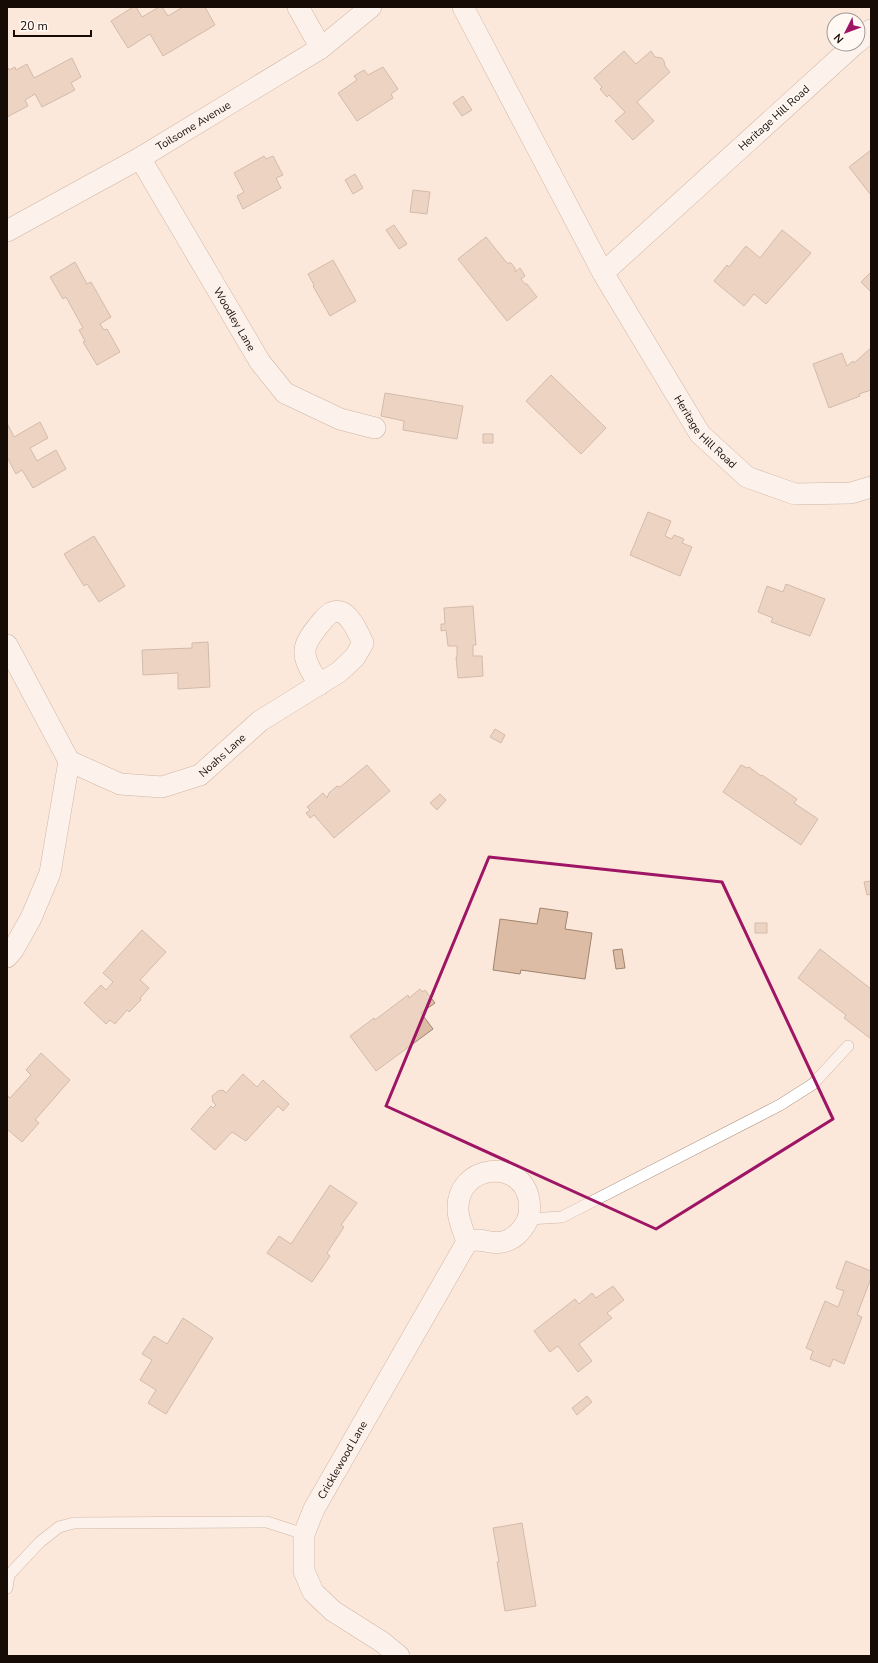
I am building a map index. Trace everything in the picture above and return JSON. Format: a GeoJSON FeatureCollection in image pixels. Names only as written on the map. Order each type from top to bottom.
{"type":"FeatureCollection","features":[{"type":"Feature","properties":{"kind":"street"},"geometry":{"type":"LineString","coordinates":[[298,7],[321,48]]}},
{"type":"Feature","properties":{"kind":"street","name":"Toilsome Avenue"},"geometry":{"type":"LineString","coordinates":[[7,231],[140,158],[321,48],[370,7]]}},
{"type":"Feature","properties":{"kind":"street","name":"Heritage Hill Road"},"geometry":{"type":"LineString","coordinates":[[463,7],[603,273],[700,434],[747,477],[795,494],[851,493],[871,487]]}},
{"type":"Feature","properties":{"kind":"street","name":"Heritage Hill Road"},"geometry":{"type":"LineString","coordinates":[[603,273],[847,52]]}},
{"type":"Feature","properties":{"kind":"street","name":"Woodley Lane"},"geometry":{"type":"LineString","coordinates":[[140,158],[260,362],[285,393],[340,419],[375,428]]}},
{"type":"Feature","properties":{"kind":"street"},"geometry":{"type":"LineString","coordinates":[[7,645],[69,762],[50,873],[31,918],[13,950],[7,957]]}},
{"type":"Feature","properties":{"kind":"street","name":"Noahs Lane"},"geometry":{"type":"LineString","coordinates":[[69,762],[120,784],[162,787],[200,775],[260,721],[319,685]]}},
{"type":"Feature","properties":{"kind":"street"},"geometry":{"type":"LineString","coordinates":[[494,1170],[505,1172],[515,1178],[523,1186],[528,1196],[530,1207],[528,1219],[523,1229],[514,1237],[503,1242],[491,1243],[479,1240],[466,1242],[458,1211],[458,1198],[463,1187],[472,1178],[482,1172],[494,1170]]}},
{"type":"Feature","properties":{"kind":"street","name":"Cricklewood Lane"},"geometry":{"type":"LineString","coordinates":[[398,1656],[382,1642],[333,1611],[313,1592],[304,1571],[304,1534],[314,1509],[466,1242]]}},
{"type":"Feature","properties":{"kind":"lane"},"geometry":{"type":"LineString","coordinates":[[528,1219],[562,1217],[777,1107],[813,1084],[848,1046]]}},
{"type":"Feature","properties":{"kind":"lane"},"geometry":{"type":"LineString","coordinates":[[7,1588],[9,1575],[40,1542],[59,1527],[74,1523],[267,1522],[304,1534]]}},
{"type":"Feature","properties":{"kind":"highlighted area"},"geometry":{"type":"Polygon","coordinates":[[[489,857],[722,882],[833,1119],[656,1229],[386,1106],[489,857]]]}},
{"type":"Feature","properties":{"kind":"building"},"geometry":{"type":"Polygon","coordinates":[[[133,7],[136,7],[142,17],[159,7],[162,7],[168,16],[183,7],[205,7],[215,25],[163,56],[150,34],[128,48],[111,21],[133,7]]]}},
{"type":"Feature","properties":{"kind":"building"},"geometry":{"type":"Polygon","coordinates":[[[624,51],[636,64],[651,51],[655,57],[662,58],[665,66],[670,72],[637,102],[654,121],[633,140],[615,121],[625,112],[609,95],[607,97],[600,89],[602,87],[594,78],[624,51]]]}},
{"type":"Feature","properties":{"kind":"building"},"geometry":{"type":"Polygon","coordinates":[[[72,58],[81,77],[71,83],[75,90],[42,107],[35,94],[25,100],[28,106],[7,117],[7,66],[9,70],[15,67],[16,70],[27,64],[34,78],[72,58]]]}},
{"type":"Feature","properties":{"kind":"building"},"geometry":{"type":"Polygon","coordinates":[[[383,67],[398,89],[391,94],[393,98],[357,121],[338,93],[357,80],[354,76],[364,70],[368,75],[383,67]]]}},
{"type":"Feature","properties":{"kind":"building"},"geometry":{"type":"Polygon","coordinates":[[[463,96],[472,110],[462,116],[453,103],[463,96]]]}},
{"type":"Feature","properties":{"kind":"building"},"geometry":{"type":"Polygon","coordinates":[[[871,150],[871,195],[849,167],[871,150]]]}},
{"type":"Feature","properties":{"kind":"building"},"geometry":{"type":"Polygon","coordinates":[[[264,156],[266,159],[273,156],[283,175],[276,178],[281,188],[243,209],[237,196],[244,192],[234,173],[264,156]]]}},
{"type":"Feature","properties":{"kind":"building"},"geometry":{"type":"Polygon","coordinates":[[[355,174],[363,188],[353,194],[345,180],[355,174]]]}},
{"type":"Feature","properties":{"kind":"building"},"geometry":{"type":"Polygon","coordinates":[[[413,190],[430,192],[427,214],[410,212],[413,190]]]}},
{"type":"Feature","properties":{"kind":"building"},"geometry":{"type":"Polygon","coordinates":[[[394,225],[407,244],[399,249],[386,230],[394,225]]]}},
{"type":"Feature","properties":{"kind":"building"},"geometry":{"type":"Polygon","coordinates":[[[782,230],[811,253],[766,304],[754,294],[744,306],[714,281],[727,265],[729,267],[746,246],[760,258],[782,230]]]}},
{"type":"Feature","properties":{"kind":"building"},"geometry":{"type":"Polygon","coordinates":[[[486,237],[507,263],[511,263],[515,268],[515,272],[520,268],[525,276],[521,279],[537,297],[507,321],[458,259],[486,237]]]}},
{"type":"Feature","properties":{"kind":"building"},"geometry":{"type":"Polygon","coordinates":[[[333,260],[356,301],[330,316],[308,274],[333,260]]]}},
{"type":"Feature","properties":{"kind":"building"},"geometry":{"type":"Polygon","coordinates":[[[75,262],[87,284],[91,282],[111,317],[100,324],[104,330],[107,329],[120,352],[97,365],[83,342],[85,341],[79,330],[83,328],[66,297],[63,299],[50,277],[75,262]]]}},
{"type":"Feature","properties":{"kind":"building"},"geometry":{"type":"Polygon","coordinates":[[[871,272],[871,292],[861,282],[871,272]]]}},
{"type":"Feature","properties":{"kind":"building"},"geometry":{"type":"Polygon","coordinates":[[[871,348],[871,390],[829,408],[813,364],[842,353],[847,366],[853,361],[854,363],[871,348]]]}},
{"type":"Feature","properties":{"kind":"building"},"geometry":{"type":"Polygon","coordinates":[[[551,375],[606,428],[581,454],[526,401],[551,375]]]}},
{"type":"Feature","properties":{"kind":"building"},"geometry":{"type":"Polygon","coordinates":[[[385,393],[463,406],[457,439],[403,430],[404,421],[381,416],[385,393]]]}},
{"type":"Feature","properties":{"kind":"building"},"geometry":{"type":"Polygon","coordinates":[[[40,422],[48,438],[30,448],[37,461],[56,450],[66,469],[33,488],[22,470],[16,474],[7,457],[7,423],[14,437],[40,422]]]}},
{"type":"Feature","properties":{"kind":"building"},"geometry":{"type":"Polygon","coordinates":[[[483,434],[493,434],[493,443],[483,443],[483,434]]]}},
{"type":"Feature","properties":{"kind":"building"},"geometry":{"type":"Polygon","coordinates":[[[648,512],[671,521],[665,536],[672,539],[674,535],[684,539],[682,543],[692,547],[680,576],[630,555],[648,512]]]}},
{"type":"Feature","properties":{"kind":"building"},"geometry":{"type":"Polygon","coordinates":[[[94,536],[125,586],[99,602],[87,584],[84,586],[64,554],[94,536]]]}},
{"type":"Feature","properties":{"kind":"building"},"geometry":{"type":"Polygon","coordinates":[[[786,584],[825,599],[810,636],[771,622],[773,618],[758,612],[767,586],[783,592],[786,584]]]}},
{"type":"Feature","properties":{"kind":"building"},"geometry":{"type":"Polygon","coordinates":[[[473,606],[476,645],[473,645],[473,656],[482,656],[483,676],[458,678],[456,657],[457,646],[448,646],[446,630],[441,631],[441,624],[445,624],[444,608],[473,606]]]}},
{"type":"Feature","properties":{"kind":"building"},"geometry":{"type":"Polygon","coordinates":[[[208,642],[210,687],[178,689],[178,673],[143,675],[142,650],[192,648],[192,643],[208,642]]]}},
{"type":"Feature","properties":{"kind":"building"},"geometry":{"type":"Polygon","coordinates":[[[495,729],[505,735],[501,743],[490,737],[495,729]]]}},
{"type":"Feature","properties":{"kind":"building"},"geometry":{"type":"Polygon","coordinates":[[[367,765],[390,791],[334,838],[314,815],[310,818],[306,813],[310,810],[307,807],[323,793],[327,798],[329,793],[337,786],[340,787],[367,765]]]}},
{"type":"Feature","properties":{"kind":"building"},"geometry":{"type":"Polygon","coordinates":[[[741,765],[747,768],[749,767],[797,799],[794,803],[818,819],[801,845],[723,792],[741,765]]]}},
{"type":"Feature","properties":{"kind":"building"},"geometry":{"type":"Polygon","coordinates":[[[440,794],[446,800],[437,810],[430,803],[440,794]]]}},
{"type":"Feature","properties":{"kind":"building"},"geometry":{"type":"Polygon","coordinates":[[[871,881],[871,894],[867,895],[864,882],[871,881]]]}},
{"type":"Feature","properties":{"kind":"building"},"geometry":{"type":"Polygon","coordinates":[[[540,908],[568,912],[565,929],[592,933],[585,979],[521,970],[520,974],[493,970],[500,919],[537,924],[540,908]]]}},
{"type":"Feature","properties":{"kind":"building"},"geometry":{"type":"Polygon","coordinates":[[[755,923],[767,923],[767,933],[755,933],[755,923]]]}},
{"type":"Feature","properties":{"kind":"building"},"geometry":{"type":"Polygon","coordinates":[[[142,930],[166,952],[140,980],[149,988],[140,998],[141,1000],[129,1012],[127,1010],[115,1024],[110,1020],[106,1024],[84,1003],[101,985],[106,990],[113,982],[103,973],[142,930]]]}},
{"type":"Feature","properties":{"kind":"building"},"geometry":{"type":"Polygon","coordinates":[[[622,949],[625,968],[616,969],[613,950],[622,949]]]}},
{"type":"Feature","properties":{"kind":"building"},"geometry":{"type":"Polygon","coordinates":[[[820,949],[871,989],[871,1039],[844,1018],[846,1015],[798,978],[820,949]]]}},
{"type":"Feature","properties":{"kind":"building"},"geometry":{"type":"Polygon","coordinates":[[[420,989],[422,992],[425,990],[435,1003],[421,1013],[433,1029],[376,1071],[350,1036],[374,1018],[375,1020],[408,995],[409,998],[420,989]]]}},
{"type":"Feature","properties":{"kind":"building"},"geometry":{"type":"Polygon","coordinates":[[[41,1053],[70,1080],[35,1120],[39,1123],[22,1142],[7,1129],[7,1095],[10,1098],[31,1075],[26,1070],[41,1053]]]}},
{"type":"Feature","properties":{"kind":"building"},"geometry":{"type":"Polygon","coordinates":[[[243,1074],[257,1087],[263,1080],[289,1104],[283,1111],[278,1106],[246,1141],[232,1132],[215,1150],[191,1129],[211,1106],[213,1108],[216,1105],[213,1102],[212,1096],[218,1091],[223,1090],[226,1093],[243,1074]]]}},
{"type":"Feature","properties":{"kind":"building"},"geometry":{"type":"Polygon","coordinates":[[[330,1185],[357,1203],[341,1225],[344,1227],[327,1253],[330,1256],[312,1282],[267,1253],[279,1236],[291,1244],[330,1185]]]}},
{"type":"Feature","properties":{"kind":"building"},"geometry":{"type":"Polygon","coordinates":[[[846,1261],[871,1271],[871,1278],[857,1315],[862,1317],[844,1364],[833,1359],[830,1367],[810,1359],[813,1351],[806,1348],[825,1301],[838,1307],[844,1291],[836,1288],[846,1261]]]}},
{"type":"Feature","properties":{"kind":"building"},"geometry":{"type":"Polygon","coordinates":[[[613,1286],[624,1300],[607,1313],[612,1318],[579,1344],[592,1361],[578,1372],[558,1346],[550,1352],[534,1331],[575,1299],[579,1304],[592,1293],[596,1298],[613,1286]]]}},
{"type":"Feature","properties":{"kind":"building"},"geometry":{"type":"Polygon","coordinates":[[[183,1318],[213,1338],[166,1414],[148,1403],[156,1390],[140,1380],[152,1360],[142,1354],[154,1336],[167,1344],[183,1318]]]}},
{"type":"Feature","properties":{"kind":"building"},"geometry":{"type":"Polygon","coordinates":[[[587,1396],[592,1402],[577,1415],[572,1408],[587,1396]]]}},
{"type":"Feature","properties":{"kind":"building"},"geometry":{"type":"Polygon","coordinates":[[[522,1523],[536,1606],[505,1611],[493,1528],[522,1523]]]}}]}
